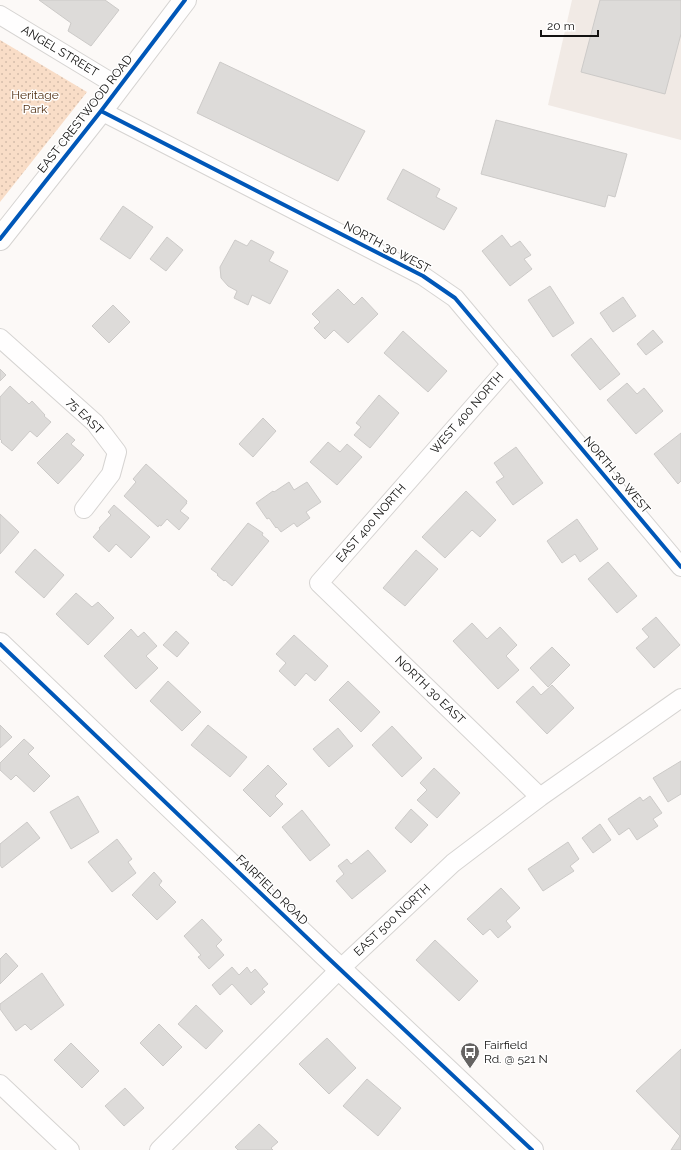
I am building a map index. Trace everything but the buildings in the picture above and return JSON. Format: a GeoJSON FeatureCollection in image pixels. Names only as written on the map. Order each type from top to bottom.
{"type":"FeatureCollection","features":[{"type":"Feature","properties":{"kind":"street","name":"EAST CRESTWOOD ROAD"},"geometry":{"type":"LineString","coordinates":[[0,239],[101,111],[185,0]]}},
{"type":"Feature","properties":{"kind":"street","name":"ANGEL STREET"},"geometry":{"type":"LineString","coordinates":[[0,15],[119,87]]}},
{"type":"Feature","properties":{"kind":"street","name":"NORTH 30 WEST"},"geometry":{"type":"LineString","coordinates":[[101,111],[423,276],[455,298],[681,567]]}},
{"type":"Feature","properties":{"kind":"street","name":"75 EAST"},"geometry":{"type":"LineString","coordinates":[[0,338],[96,423],[117,452],[111,474],[84,509]]}},
{"type":"Feature","properties":{"kind":"street","name":"WEST 400 NORTH"},"geometry":{"type":"LineString","coordinates":[[424,463],[511,364]]}},
{"type":"Feature","properties":{"kind":"street","name":"EAST 400 NORTH"},"geometry":{"type":"LineString","coordinates":[[319,583],[424,463]]}},
{"type":"Feature","properties":{"kind":"street","name":"NORTH 30 EAST"},"geometry":{"type":"LineString","coordinates":[[319,583],[540,796]]}},
{"type":"Feature","properties":{"kind":"street","name":"FAIRFIELD ROAD"},"geometry":{"type":"LineString","coordinates":[[0,644],[532,1150]]}},
{"type":"Feature","properties":{"kind":"street","name":"EAST 500 NORTH"},"geometry":{"type":"LineString","coordinates":[[159,1150],[340,969],[453,862],[540,796],[681,698]]}},
{"type":"Feature","properties":{"kind":"street"},"geometry":{"type":"LineString","coordinates":[[0,1084],[70,1150]]}},
{"type":"Feature","properties":{"kind":"shaded area"},"geometry":{"type":"Polygon","coordinates":[[[572,0],[681,0],[681,140],[548,105],[572,0]]]}},
{"type":"Feature","properties":{"kind":"green space","name":"Heritage Park"},"geometry":{"type":"Polygon","coordinates":[[[0,40],[87,92],[0,202],[0,40]]]}},
{"type":"Feature","properties":{"kind":"cycle path"},"geometry":{"type":"LineString","coordinates":[[0,239],[101,111],[185,0]]}},
{"type":"Feature","properties":{"kind":"cycle path"},"geometry":{"type":"LineString","coordinates":[[101,111],[423,276],[455,298],[681,567]]}},
{"type":"Feature","properties":{"kind":"cycle path"},"geometry":{"type":"LineString","coordinates":[[0,644],[325,955],[532,1150]]}},
{"type":"Feature","properties":{"kind":"place","name":"Fairfield Rd. @ 521 N"},"geometry":{"type":"Point","coordinates":[470,1069]}}]}
